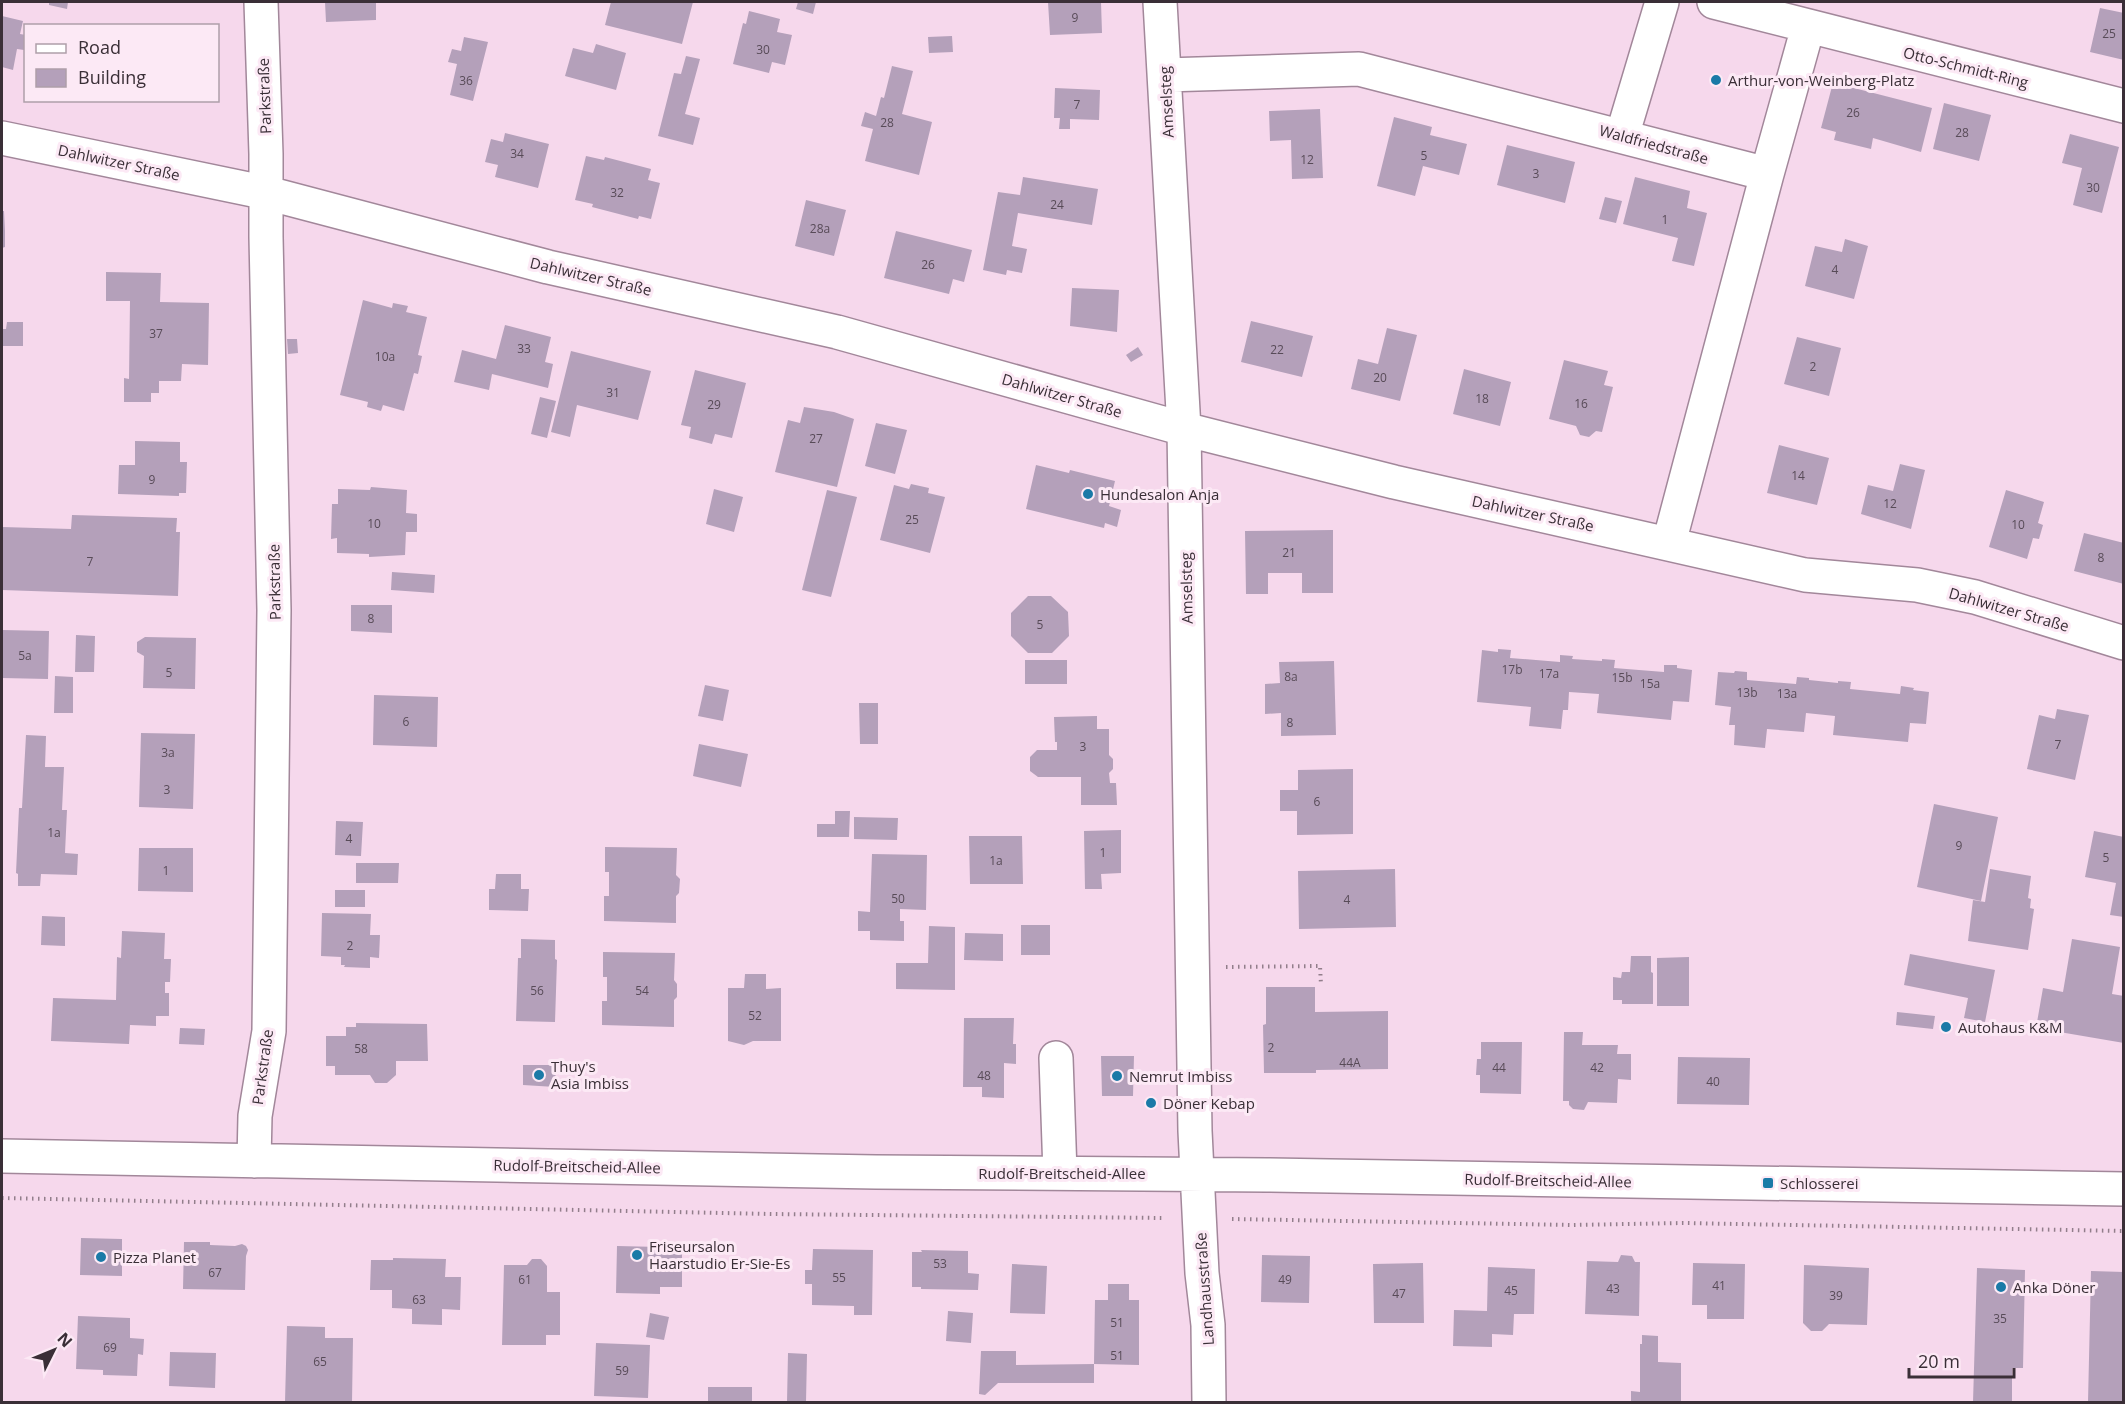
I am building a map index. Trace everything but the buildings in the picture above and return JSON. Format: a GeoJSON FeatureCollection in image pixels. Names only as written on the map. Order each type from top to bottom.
{"type":"FeatureCollection","features":[{"type":"Feature","properties":{"kind":"street","name":"Parkstraße"},"geometry":{"type":"LineString","coordinates":[[254,1161],[255,1116],[269,1031],[274,610],[267,193],[261,2]]}},
{"type":"Feature","properties":{"kind":"street","name":"Amselsteg"},"geometry":{"type":"LineString","coordinates":[[1160,2],[1184,429],[1197,1175]]}},
{"type":"Feature","properties":{"kind":"street"},"geometry":{"type":"LineString","coordinates":[[1622,136],[1662,2]]}},
{"type":"Feature","properties":{"kind":"street","name":"Otto-Schmidt-Ring"},"geometry":{"type":"LineString","coordinates":[[1714,2],[2124,106]]}},
{"type":"Feature","properties":{"kind":"street"},"geometry":{"type":"LineString","coordinates":[[1669,543],[1808,27]]}},
{"type":"Feature","properties":{"kind":"street","name":"Waldfriedstraße"},"geometry":{"type":"LineString","coordinates":[[1165,75],[1359,69],[1767,174]]}},
{"type":"Feature","properties":{"kind":"street","name":"Dahlwitzer Straße"},"geometry":{"type":"LineString","coordinates":[[2,138],[267,193],[548,267],[837,332],[1184,429],[1429,490],[1804,575],[1917,585],[1974,597],[2124,643]]}},
{"type":"Feature","properties":{"kind":"street"},"geometry":{"type":"LineString","coordinates":[[1056,1058],[1060,1173]]}},
{"type":"Feature","properties":{"kind":"street","name":"Rudolf-Breitscheid-Allee"},"geometry":{"type":"LineString","coordinates":[[2,1156],[852,1172],[2124,1189]]}},
{"type":"Feature","properties":{"kind":"street","name":"Landhausstraße"},"geometry":{"type":"LineString","coordinates":[[1197,1175],[1202,1273],[1208,1325],[1209,1402]]}},
{"type":"Feature","properties":{"kind":"path"},"geometry":{"type":"LineString","coordinates":[[1218,967],[1320,966],[1321,985]]}},
{"type":"Feature","properties":{"kind":"path"},"geometry":{"type":"LineString","coordinates":[[2,1198],[760,1214],[2124,1231]]}},
{"type":"Feature","properties":{"kind":"place","name":"Arthur-von-Weinberg-Platz"},"geometry":{"type":"Point","coordinates":[1716,80]}},
{"type":"Feature","properties":{"kind":"place","name":"Hundesalon Anja"},"geometry":{"type":"Point","coordinates":[1088,494]}},
{"type":"Feature","properties":{"kind":"place","name":"Autohaus K&M"},"geometry":{"type":"Point","coordinates":[1946,1027]}},
{"type":"Feature","properties":{"kind":"place","name":"Thuy's Asia Imbiss"},"geometry":{"type":"Point","coordinates":[539,1075]}},
{"type":"Feature","properties":{"kind":"place","name":"Nemrut Imbiss"},"geometry":{"type":"Point","coordinates":[1117,1076]}},
{"type":"Feature","properties":{"kind":"place","name":"Döner Kebap"},"geometry":{"type":"Point","coordinates":[1151,1103]}},
{"type":"Feature","properties":{"kind":"place","name":"Schlosserei"},"geometry":{"type":"Point","coordinates":[1768,1183]}},
{"type":"Feature","properties":{"kind":"place","name":"Friseursalon Haarstudio Er-Sie-Es"},"geometry":{"type":"Point","coordinates":[637,1255]}},
{"type":"Feature","properties":{"kind":"place","name":"Pizza Planet"},"geometry":{"type":"Point","coordinates":[101,1257]}},
{"type":"Feature","properties":{"kind":"place","name":"Anka Döner"},"geometry":{"type":"Point","coordinates":[2001,1287]}}]}
